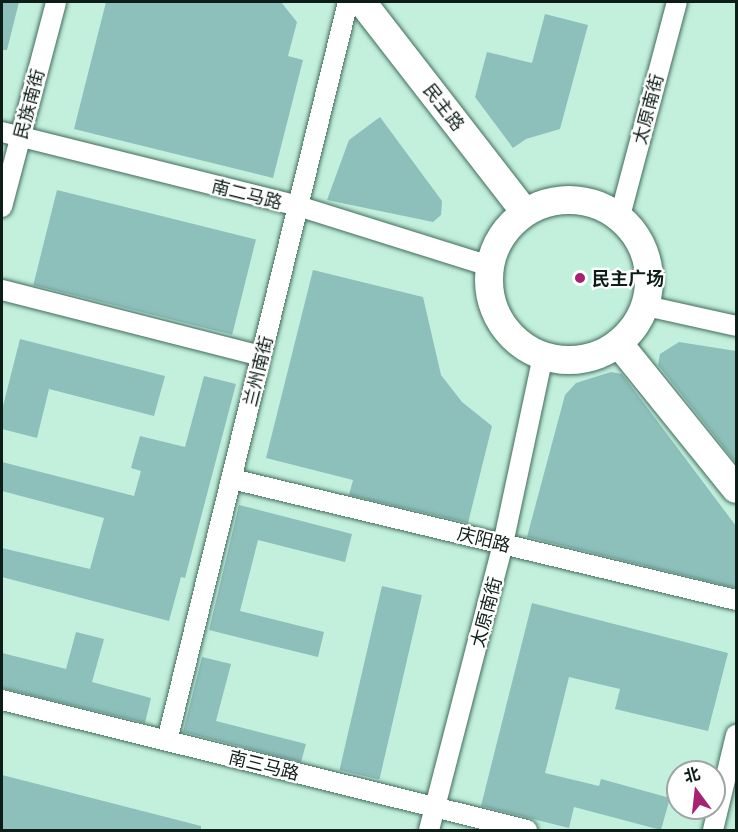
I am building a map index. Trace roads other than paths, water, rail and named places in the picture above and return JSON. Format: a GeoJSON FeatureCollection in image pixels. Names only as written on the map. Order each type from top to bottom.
{"type":"FeatureCollection","features":[{"type":"Feature","properties":{"kind":"street","name":"民族南街"},"geometry":{"type":"LineString","coordinates":[[2,207],[11,135],[56,2]]}},
{"type":"Feature","properties":{"kind":"street","name":"兰州南街"},"geometry":{"type":"LineString","coordinates":[[167,741],[348,2]]}},
{"type":"Feature","properties":{"kind":"street","name":"民主路"},"geometry":{"type":"LineString","coordinates":[[362,2],[525,212]]}},
{"type":"Feature","properties":{"kind":"street","name":"太原南街"},"geometry":{"type":"LineString","coordinates":[[620,216],[677,2]]}},
{"type":"Feature","properties":{"kind":"street","name":"南二马路"},"geometry":{"type":"LineString","coordinates":[[11,135],[298,206],[490,266]]}},
{"type":"Feature","properties":{"kind":"street"},"geometry":{"type":"LineString","coordinates":[[573,199],[598,204],[620,216],[637,235],[647,257],[650,282],[646,306],[619,344],[587,358],[543,356],[506,330],[495,311],[490,266],[497,245],[525,212],[548,202],[573,199]]}},
{"type":"Feature","properties":{"kind":"street"},"geometry":{"type":"LineString","coordinates":[[2,290],[261,356]]}},
{"type":"Feature","properties":{"kind":"street"},"geometry":{"type":"LineString","coordinates":[[646,306],[736,326]]}},
{"type":"Feature","properties":{"kind":"street"},"geometry":{"type":"LineString","coordinates":[[619,344],[736,489]]}},
{"type":"Feature","properties":{"kind":"street","name":"太原南街"},"geometry":{"type":"LineString","coordinates":[[429,831],[503,544],[543,356]]}},
{"type":"Feature","properties":{"kind":"street","name":"庆阳路"},"geometry":{"type":"LineString","coordinates":[[231,479],[736,600]]}},
{"type":"Feature","properties":{"kind":"street","name":"南三马路"},"geometry":{"type":"LineString","coordinates":[[2,700],[527,831]]}},
{"type":"Feature","properties":{"kind":"street"},"geometry":{"type":"LineString","coordinates":[[713,831],[736,735]]}},
{"type":"Feature","properties":{"kind":"place","name":"民主广场"},"geometry":{"type":"Point","coordinates":[580,278]}}]}
